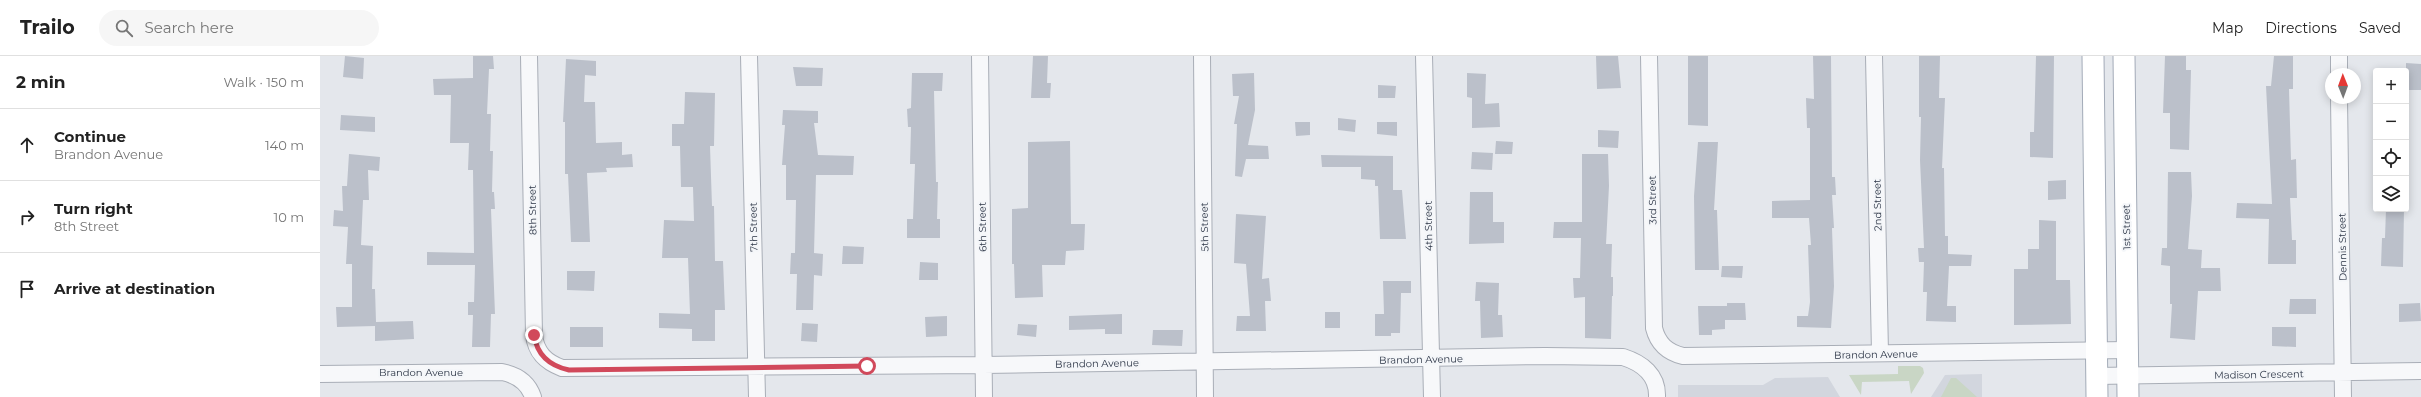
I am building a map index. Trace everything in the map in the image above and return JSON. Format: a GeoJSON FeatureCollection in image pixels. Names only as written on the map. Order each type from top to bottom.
{"type":"FeatureCollection","features":[{"type":"Feature","properties":{"kind":"main road"},"geometry":{"type":"LineString","coordinates":[[2093,56],[2097,397]]}},
{"type":"Feature","properties":{"kind":"main road","name":"1st Street"},"geometry":{"type":"LineString","coordinates":[[2124,56],[2128,397]]}},
{"type":"Feature","properties":{"kind":"street","name":"8th Street"},"geometry":{"type":"LineString","coordinates":[[529,56],[534,335],[539,352],[546,360]]}},
{"type":"Feature","properties":{"kind":"street","name":"7th Street"},"geometry":{"type":"LineString","coordinates":[[749,56],[757,397]]}},
{"type":"Feature","properties":{"kind":"street","name":"6th Street"},"geometry":{"type":"LineString","coordinates":[[980,56],[984,397]]}},
{"type":"Feature","properties":{"kind":"street","name":"5th Street"},"geometry":{"type":"LineString","coordinates":[[1202,56],[1205,397]]}},
{"type":"Feature","properties":{"kind":"street","name":"4th Street"},"geometry":{"type":"LineString","coordinates":[[1424,56],[1432,397]]}},
{"type":"Feature","properties":{"kind":"street","name":"3rd Street"},"geometry":{"type":"LineString","coordinates":[[1649,56],[1654,328],[1661,343]]}},
{"type":"Feature","properties":{"kind":"street","name":"2nd Street"},"geometry":{"type":"LineString","coordinates":[[1874,56],[1880,353]]}},
{"type":"Feature","properties":{"kind":"street"},"geometry":{"type":"LineString","coordinates":[[2339,56],[2339,68]]}},
{"type":"Feature","properties":{"kind":"street","name":"Dennis Street"},"geometry":{"type":"LineString","coordinates":[[2340,104],[2344,397]]}},
{"type":"Feature","properties":{"kind":"street","name":"Brandon Avenue"},"geometry":{"type":"LineString","coordinates":[[1661,343],[1672,353],[1683,356],[2128,350]]}},
{"type":"Feature","properties":{"kind":"street","name":"Brandon Avenue"},"geometry":{"type":"LineString","coordinates":[[546,360],[554,365],[569,370],[1623,357],[1635,361],[1648,370],[1653,377],[1657,397]]}},
{"type":"Feature","properties":{"kind":"street","name":"Madison Crescent"},"geometry":{"type":"LineString","coordinates":[[2096,376],[2421,371]]}},
{"type":"Feature","properties":{"kind":"street","name":"Brandon Avenue"},"geometry":{"type":"LineString","coordinates":[[320,374],[502,372],[520,378],[530,390],[533,397]]}},
{"type":"Feature","properties":{"kind":"shaded area"},"geometry":{"type":"Polygon","coordinates":[[[1982,374],[1982,397],[1931,397],[1945,375],[1982,374]]]}},
{"type":"Feature","properties":{"kind":"shaded area"},"geometry":{"type":"Polygon","coordinates":[[[1828,377],[1840,397],[1678,397],[1678,385],[1763,385],[1775,378],[1828,377]]]}},
{"type":"Feature","properties":{"kind":"green space"},"geometry":{"type":"Polygon","coordinates":[[[1898,366],[1920,366],[1923,368],[1924,373],[1911,394],[1909,381],[1862,382],[1861,395],[1849,375],[1898,374],[1898,366]]]}},
{"type":"Feature","properties":{"kind":"green space"},"geometry":{"type":"Polygon","coordinates":[[[1951,378],[1956,378],[1977,397],[1941,397],[1951,378]]]}},
{"type":"Feature","properties":{"kind":"building"},"geometry":{"type":"Polygon","coordinates":[[[345,56],[364,58],[363,79],[343,77],[345,56]]]}},
{"type":"Feature","properties":{"kind":"building"},"geometry":{"type":"Polygon","coordinates":[[[473,56],[493,56],[494,69],[489,69],[487,114],[491,114],[490,151],[493,151],[492,192],[494,192],[495,209],[491,209],[495,314],[491,314],[490,347],[472,347],[473,315],[468,315],[468,302],[474,302],[475,265],[427,265],[427,252],[474,253],[473,170],[468,170],[469,143],[450,143],[451,95],[434,95],[433,79],[473,78],[473,56]]]}},
{"type":"Feature","properties":{"kind":"building"},"geometry":{"type":"Polygon","coordinates":[[[1033,56],[1048,56],[1047,83],[1051,83],[1050,98],[1031,98],[1033,56]]]}},
{"type":"Feature","properties":{"kind":"building"},"geometry":{"type":"Polygon","coordinates":[[[1596,56],[1618,56],[1621,88],[1597,89],[1596,56]]]}},
{"type":"Feature","properties":{"kind":"building"},"geometry":{"type":"Polygon","coordinates":[[[1688,56],[1708,56],[1708,126],[1688,125],[1688,56]]]}},
{"type":"Feature","properties":{"kind":"building"},"geometry":{"type":"Polygon","coordinates":[[[1813,56],[1831,56],[1832,177],[1835,177],[1836,195],[1832,195],[1834,228],[1832,228],[1834,286],[1831,328],[1797,327],[1797,316],[1808,316],[1810,302],[1808,245],[1811,245],[1809,218],[1772,218],[1772,201],[1810,200],[1810,128],[1807,128],[1806,98],[1814,99],[1813,56]]]}},
{"type":"Feature","properties":{"kind":"building"},"geometry":{"type":"Polygon","coordinates":[[[1919,56],[1940,56],[1939,98],[1945,98],[1942,168],[1944,168],[1945,236],[1948,236],[1948,254],[1972,255],[1971,266],[1949,266],[1947,306],[1956,306],[1956,322],[1926,321],[1927,292],[1923,292],[1924,262],[1919,262],[1918,248],[1924,248],[1920,160],[1921,117],[1919,117],[1919,56]]]}},
{"type":"Feature","properties":{"kind":"building"},"geometry":{"type":"Polygon","coordinates":[[[2036,56],[2054,56],[2053,158],[2030,157],[2030,132],[2034,132],[2036,56]]]}},
{"type":"Feature","properties":{"kind":"building"},"geometry":{"type":"Polygon","coordinates":[[[2165,56],[2186,56],[2186,70],[2191,70],[2189,150],[2170,149],[2170,113],[2163,113],[2165,56]]]}},
{"type":"Feature","properties":{"kind":"building"},"geometry":{"type":"Polygon","coordinates":[[[2274,56],[2293,56],[2293,89],[2289,89],[2291,160],[2296,159],[2297,198],[2290,198],[2292,240],[2296,240],[2296,264],[2268,264],[2269,219],[2236,218],[2237,203],[2272,204],[2266,86],[2271,86],[2274,56]]]}},
{"type":"Feature","properties":{"kind":"building"},"geometry":{"type":"Polygon","coordinates":[[[566,59],[596,61],[596,76],[585,75],[584,102],[595,102],[596,143],[622,142],[622,155],[632,154],[633,167],[606,168],[607,172],[587,173],[590,242],[571,242],[568,174],[565,174],[565,122],[563,122],[566,59]]]}},
{"type":"Feature","properties":{"kind":"building"},"geometry":{"type":"Polygon","coordinates":[[[2406,63],[2421,64],[2421,90],[2409,90],[2409,68],[2406,68],[2406,63]]]}},
{"type":"Feature","properties":{"kind":"building"},"geometry":{"type":"Polygon","coordinates":[[[793,67],[823,68],[822,86],[796,86],[793,67]]]}},
{"type":"Feature","properties":{"kind":"building"},"geometry":{"type":"Polygon","coordinates":[[[912,73],[943,73],[942,91],[934,91],[936,182],[938,182],[937,219],[940,219],[940,238],[907,238],[907,219],[913,219],[915,164],[910,164],[911,127],[908,127],[907,109],[911,108],[912,73]]]}},
{"type":"Feature","properties":{"kind":"building"},"geometry":{"type":"Polygon","coordinates":[[[1254,73],[1255,110],[1248,145],[1268,146],[1269,159],[1246,159],[1242,177],[1235,176],[1237,124],[1234,124],[1239,96],[1233,96],[1232,74],[1254,73]]]}},
{"type":"Feature","properties":{"kind":"building"},"geometry":{"type":"Polygon","coordinates":[[[1467,73],[1486,74],[1485,104],[1499,103],[1500,127],[1472,128],[1472,98],[1467,97],[1467,73]]]}},
{"type":"Feature","properties":{"kind":"building"},"geometry":{"type":"Polygon","coordinates":[[[1378,85],[1396,86],[1395,98],[1378,98],[1378,85]]]}},
{"type":"Feature","properties":{"kind":"building"},"geometry":{"type":"Polygon","coordinates":[[[685,92],[715,93],[714,146],[710,146],[712,206],[714,206],[715,261],[723,261],[725,310],[715,310],[715,341],[692,341],[692,329],[659,328],[659,313],[690,314],[688,258],[662,258],[664,220],[694,221],[693,187],[681,187],[680,146],[672,146],[672,124],[684,124],[685,92]]]}},
{"type":"Feature","properties":{"kind":"building"},"geometry":{"type":"Polygon","coordinates":[[[783,110],[818,111],[818,123],[814,123],[818,155],[854,156],[853,175],[816,175],[814,253],[823,254],[822,276],[814,275],[813,310],[796,310],[797,274],[790,274],[791,253],[795,253],[796,200],[786,200],[786,165],[782,165],[785,125],[782,125],[783,110]]]}},
{"type":"Feature","properties":{"kind":"building"},"geometry":{"type":"Polygon","coordinates":[[[341,115],[375,117],[375,132],[340,130],[341,115]]]}},
{"type":"Feature","properties":{"kind":"building"},"geometry":{"type":"Polygon","coordinates":[[[1338,118],[1356,120],[1355,132],[1338,130],[1338,118]]]}},
{"type":"Feature","properties":{"kind":"building"},"geometry":{"type":"Polygon","coordinates":[[[1295,122],[1310,122],[1310,135],[1296,136],[1295,122]]]}},
{"type":"Feature","properties":{"kind":"building"},"geometry":{"type":"Polygon","coordinates":[[[1377,122],[1397,122],[1397,136],[1377,134],[1377,122]]]}},
{"type":"Feature","properties":{"kind":"building"},"geometry":{"type":"Polygon","coordinates":[[[1598,130],[1619,131],[1618,148],[1598,147],[1598,130]]]}},
{"type":"Feature","properties":{"kind":"building"},"geometry":{"type":"Polygon","coordinates":[[[1070,141],[1071,224],[1085,224],[1084,250],[1066,251],[1065,265],[1042,265],[1043,297],[1015,298],[1014,264],[1012,264],[1012,209],[1028,208],[1028,142],[1070,141]]]}},
{"type":"Feature","properties":{"kind":"building"},"geometry":{"type":"Polygon","coordinates":[[[1496,141],[1513,142],[1512,154],[1495,154],[1496,141]]]}},
{"type":"Feature","properties":{"kind":"building"},"geometry":{"type":"Polygon","coordinates":[[[1698,142],[1718,142],[1714,210],[1717,210],[1719,270],[1695,270],[1694,196],[1698,142]]]}},
{"type":"Feature","properties":{"kind":"building"},"geometry":{"type":"Polygon","coordinates":[[[1472,152],[1493,153],[1492,170],[1471,169],[1472,152]]]}},
{"type":"Feature","properties":{"kind":"building"},"geometry":{"type":"Polygon","coordinates":[[[349,154],[380,157],[379,171],[368,170],[369,200],[363,200],[361,245],[373,246],[372,289],[375,289],[376,322],[413,321],[414,339],[375,341],[375,326],[337,327],[336,307],[352,307],[352,264],[346,264],[348,227],[333,226],[334,210],[343,211],[342,186],[347,186],[349,154]]]}},
{"type":"Feature","properties":{"kind":"building"},"geometry":{"type":"Polygon","coordinates":[[[1582,154],[1608,154],[1609,186],[1606,244],[1612,244],[1611,277],[1613,277],[1613,296],[1611,339],[1585,338],[1585,297],[1574,298],[1573,278],[1580,278],[1581,238],[1553,238],[1554,222],[1582,222],[1582,154]]]}},
{"type":"Feature","properties":{"kind":"building"},"geometry":{"type":"Polygon","coordinates":[[[1321,155],[1393,156],[1393,190],[1402,190],[1406,239],[1380,239],[1378,186],[1375,186],[1375,180],[1361,179],[1361,167],[1322,167],[1321,155]]]}},
{"type":"Feature","properties":{"kind":"building"},"geometry":{"type":"Polygon","coordinates":[[[2168,172],[2191,172],[2192,196],[2188,249],[2202,250],[2201,268],[2220,268],[2221,291],[2198,291],[2195,340],[2170,338],[2172,304],[2170,304],[2170,266],[2161,265],[2162,248],[2167,248],[2168,172]]]}},
{"type":"Feature","properties":{"kind":"building"},"geometry":{"type":"Polygon","coordinates":[[[2066,180],[2066,199],[2048,200],[2048,181],[2066,180]]]}},
{"type":"Feature","properties":{"kind":"building"},"geometry":{"type":"Polygon","coordinates":[[[1470,192],[1493,192],[1493,222],[1504,222],[1504,243],[1469,244],[1470,192]]]}},
{"type":"Feature","properties":{"kind":"building"},"geometry":{"type":"Polygon","coordinates":[[[2386,212],[2404,212],[2403,267],[2381,266],[2382,238],[2385,238],[2386,212]]]}},
{"type":"Feature","properties":{"kind":"building"},"geometry":{"type":"Polygon","coordinates":[[[1236,214],[1266,216],[1262,279],[1269,278],[1271,301],[1265,301],[1266,331],[1236,331],[1237,316],[1250,316],[1246,264],[1234,263],[1236,214]]]}},
{"type":"Feature","properties":{"kind":"building"},"geometry":{"type":"Polygon","coordinates":[[[2039,220],[2056,221],[2056,280],[2070,280],[2071,324],[2014,325],[2014,269],[2028,269],[2028,249],[2039,249],[2039,220]]]}},
{"type":"Feature","properties":{"kind":"building"},"geometry":{"type":"Polygon","coordinates":[[[843,246],[864,247],[863,264],[842,264],[843,246]]]}},
{"type":"Feature","properties":{"kind":"building"},"geometry":{"type":"Polygon","coordinates":[[[920,262],[938,263],[938,280],[919,280],[920,262]]]}},
{"type":"Feature","properties":{"kind":"building"},"geometry":{"type":"Polygon","coordinates":[[[1722,266],[1743,266],[1742,278],[1721,277],[1722,266]]]}},
{"type":"Feature","properties":{"kind":"building"},"geometry":{"type":"Polygon","coordinates":[[[567,271],[595,271],[594,291],[567,290],[567,271]]]}},
{"type":"Feature","properties":{"kind":"building"},"geometry":{"type":"Polygon","coordinates":[[[1383,281],[1411,281],[1411,293],[1401,293],[1400,333],[1391,333],[1391,336],[1375,336],[1375,314],[1384,314],[1383,281]]]}},
{"type":"Feature","properties":{"kind":"building"},"geometry":{"type":"Polygon","coordinates":[[[1476,282],[1499,283],[1498,315],[1502,315],[1503,337],[1481,338],[1480,301],[1475,301],[1476,282]]]}},
{"type":"Feature","properties":{"kind":"building"},"geometry":{"type":"Polygon","coordinates":[[[2290,299],[2316,299],[2316,314],[2289,314],[2290,299]]]}},
{"type":"Feature","properties":{"kind":"building"},"geometry":{"type":"Polygon","coordinates":[[[1727,303],[1745,303],[1746,320],[1725,320],[1725,329],[1712,330],[1712,335],[1699,335],[1698,306],[1727,306],[1727,303]]]}},
{"type":"Feature","properties":{"kind":"building"},"geometry":{"type":"Polygon","coordinates":[[[2420,303],[2421,321],[2399,322],[2399,304],[2420,303]]]}},
{"type":"Feature","properties":{"kind":"building"},"geometry":{"type":"Polygon","coordinates":[[[1325,312],[1340,312],[1340,328],[1325,328],[1325,312]]]}},
{"type":"Feature","properties":{"kind":"building"},"geometry":{"type":"Polygon","coordinates":[[[1122,314],[1122,334],[1105,334],[1105,329],[1069,330],[1069,316],[1122,314]]]}},
{"type":"Feature","properties":{"kind":"building"},"geometry":{"type":"Polygon","coordinates":[[[947,316],[947,336],[926,337],[925,317],[947,316]]]}},
{"type":"Feature","properties":{"kind":"building"},"geometry":{"type":"Polygon","coordinates":[[[802,323],[818,324],[817,342],[801,341],[802,323]]]}},
{"type":"Feature","properties":{"kind":"building"},"geometry":{"type":"Polygon","coordinates":[[[1018,324],[1037,325],[1036,337],[1017,335],[1018,324]]]}},
{"type":"Feature","properties":{"kind":"building"},"geometry":{"type":"Polygon","coordinates":[[[570,327],[603,327],[603,347],[570,347],[570,327]]]}},
{"type":"Feature","properties":{"kind":"building"},"geometry":{"type":"Polygon","coordinates":[[[2272,327],[2296,327],[2296,347],[2272,346],[2272,327]]]}},
{"type":"Feature","properties":{"kind":"building"},"geometry":{"type":"Polygon","coordinates":[[[1153,330],[1183,330],[1182,346],[1152,345],[1153,330]]]}},
{"type":"Feature","properties":{"kind":"route"},"geometry":{"type":"LineString","coordinates":[[534,335],[535,344],[539,352],[546,360],[554,365],[569,370],[867,366]]}}]}
